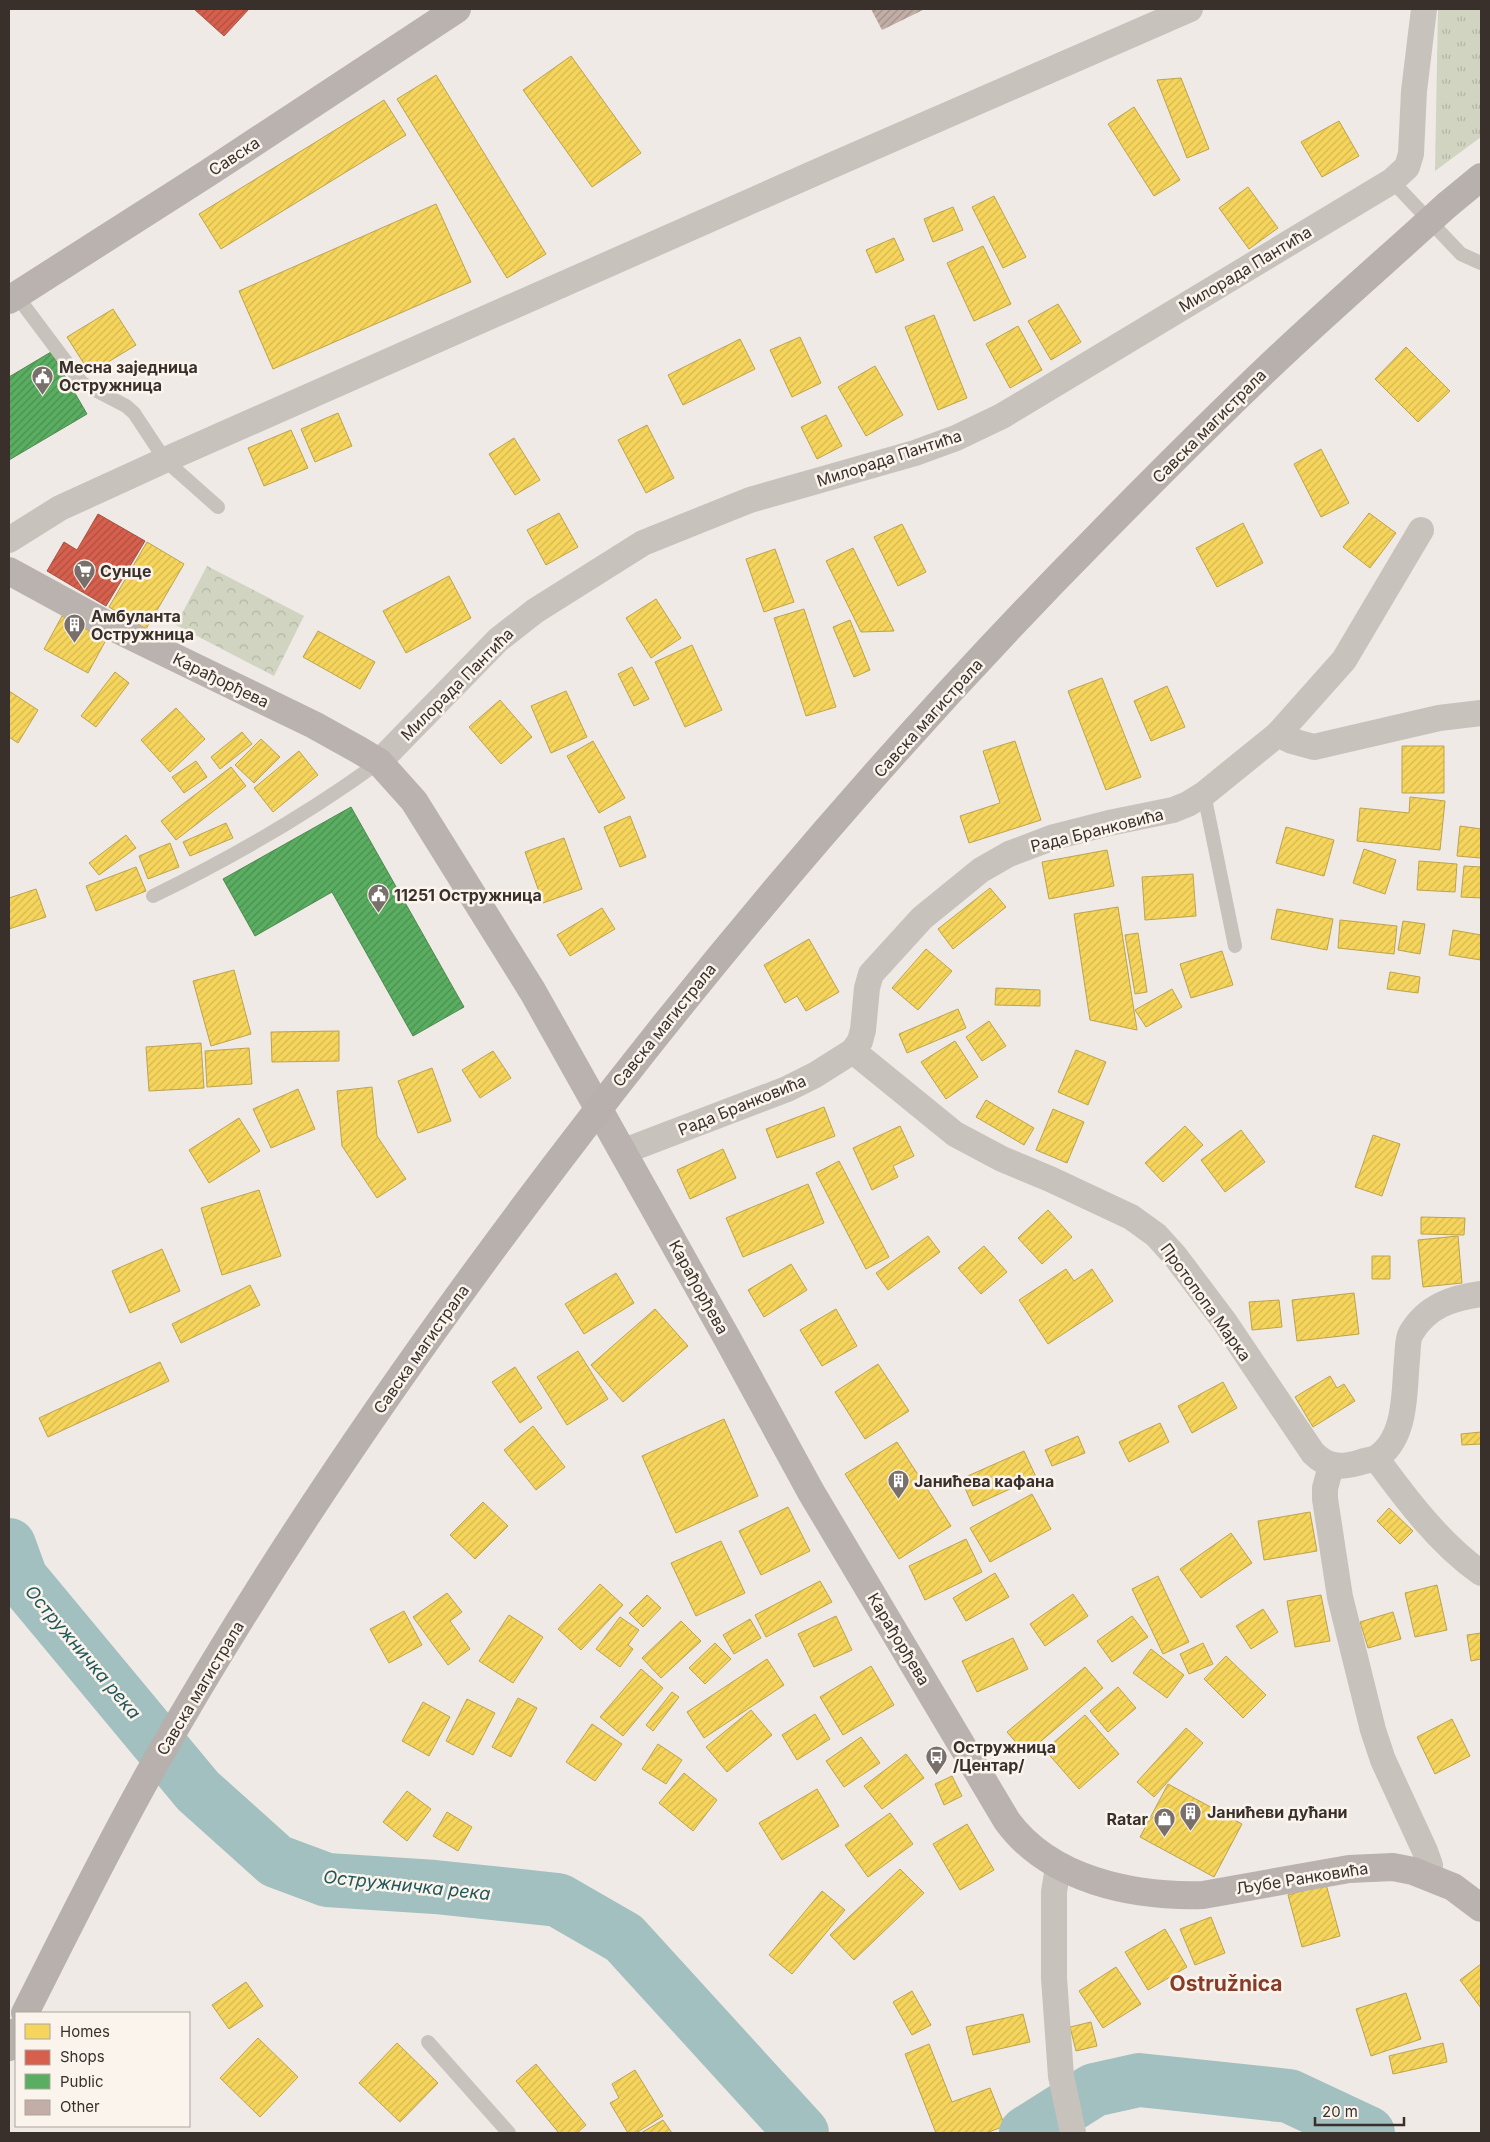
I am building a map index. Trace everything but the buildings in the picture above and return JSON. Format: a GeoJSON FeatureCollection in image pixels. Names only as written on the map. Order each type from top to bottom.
{"type":"FeatureCollection","features":[{"type":"Feature","properties":{"kind":"main road","name":"Савска магистрала"},"geometry":{"type":"LineString","coordinates":[[26,2012],[81,1902],[154,1765],[289,1541],[373,1416],[482,1262],[628,1069],[726,948],[812,847],[968,672],[1100,534],[1276,360],[1447,205],[1481,177]]}},
{"type":"Feature","properties":{"kind":"main road"},"geometry":{"type":"LineString","coordinates":[[9,2047],[15,2034]]}},
{"type":"Feature","properties":{"kind":"street","name":"Савска"},"geometry":{"type":"LineString","coordinates":[[13,297],[208,173],[457,9]]}},
{"type":"Feature","properties":{"kind":"street"},"geometry":{"type":"LineString","coordinates":[[9,540],[60,508],[165,460],[1190,9]]}},
{"type":"Feature","properties":{"kind":"street","name":"Милорада Пантића"},"geometry":{"type":"LineString","coordinates":[[378,762],[498,640],[543,606],[643,543],[750,500],[915,453],[956,438],[1002,416],[1392,182],[1407,167],[1411,154],[1414,91],[1424,9]]}},
{"type":"Feature","properties":{"kind":"street","name":"Рада Бранковића"},"geometry":{"type":"LineString","coordinates":[[622,1152],[787,1089],[815,1075],[853,1051],[860,1041],[863,1030],[870,974],[922,918],[981,870],[1009,854],[1054,837],[1109,823],[1174,810],[1204,794],[1278,734],[1344,660],[1421,530]]}},
{"type":"Feature","properties":{"kind":"street","name":"Карађорђева"},"geometry":{"type":"LineString","coordinates":[[9,571],[106,624],[314,725],[378,762],[414,801],[533,992],[811,1492],[1007,1821],[1017,1835],[1031,1848],[1058,1867]]}},
{"type":"Feature","properties":{"kind":"street"},"geometry":{"type":"LineString","coordinates":[[1278,734],[1292,741],[1314,747],[1439,718],[1481,713]]}},
{"type":"Feature","properties":{"kind":"street","name":"Протопопа Марка"},"geometry":{"type":"LineString","coordinates":[[853,1051],[955,1134],[1002,1160],[1102,1203],[1147,1227],[1174,1256],[1224,1321],[1313,1453],[1321,1461],[1331,1466]]}},
{"type":"Feature","properties":{"kind":"street"},"geometry":{"type":"LineString","coordinates":[[1427,1876],[1430,1865],[1425,1851],[1382,1760],[1373,1730],[1340,1596],[1325,1499],[1325,1488],[1331,1466],[1339,1467],[1376,1458],[1389,1446],[1400,1422],[1409,1336],[1419,1321],[1434,1308],[1457,1298],[1481,1294]]}},
{"type":"Feature","properties":{"kind":"street"},"geometry":{"type":"LineString","coordinates":[[1376,1458],[1400,1491],[1441,1537],[1481,1573]]}},
{"type":"Feature","properties":{"kind":"street","name":"Љубе Ранковића"},"geometry":{"type":"LineString","coordinates":[[1058,1867],[1108,1884],[1151,1893],[1180,1895],[1203,1895],[1374,1866],[1393,1867],[1427,1876],[1453,1887],[1481,1908]]}},
{"type":"Feature","properties":{"kind":"street"},"geometry":{"type":"LineString","coordinates":[[1058,1867],[1054,1892],[1054,1978],[1061,2076],[1073,2133]]}},
{"type":"Feature","properties":{"kind":"lane"},"geometry":{"type":"LineString","coordinates":[[1392,182],[1461,254],[1481,263]]}},
{"type":"Feature","properties":{"kind":"lane"},"geometry":{"type":"LineString","coordinates":[[13,297],[82,382],[126,406],[134,413],[165,460],[218,507]]}},
{"type":"Feature","properties":{"kind":"lane"},"geometry":{"type":"LineString","coordinates":[[153,896],[210,868],[343,788],[378,762]]}},
{"type":"Feature","properties":{"kind":"lane"},"geometry":{"type":"LineString","coordinates":[[1204,794],[1235,946]]}},
{"type":"Feature","properties":{"kind":"lane"},"geometry":{"type":"LineString","coordinates":[[428,2042],[509,2133]]}},
{"type":"Feature","properties":{"kind":"green space"},"geometry":{"type":"Polygon","coordinates":[[[1438,9],[1481,9],[1481,137],[1435,171],[1438,9]]]}},
{"type":"Feature","properties":{"kind":"green space"},"geometry":{"type":"Polygon","coordinates":[[[207,566],[304,616],[274,676],[176,625],[207,566]]]}},
{"type":"Feature","properties":{"kind":"waterway","name":"Остружничка река"},"geometry":{"type":"LineString","coordinates":[[9,1545],[21,1578],[198,1791],[276,1861],[327,1880],[435,1887],[558,1900],[624,1938],[802,2133]]}},
{"type":"Feature","properties":{"kind":"waterway","name":"Остружничка река"},"geometry":{"type":"LineString","coordinates":[[1026,2133],[1094,2090],[1139,2080],[1289,2096],[1368,2133]]}},
{"type":"Feature","properties":{"kind":"place","name":"Месна заједница Остружница"},"geometry":{"type":"Point","coordinates":[43,395]}},
{"type":"Feature","properties":{"kind":"place","name":"Сунце"},"geometry":{"type":"Point","coordinates":[84,590]}},
{"type":"Feature","properties":{"kind":"place","name":"Амбуланта Остружница"},"geometry":{"type":"Point","coordinates":[75,644]}},
{"type":"Feature","properties":{"kind":"place","name":"11251 Остружница"},"geometry":{"type":"Point","coordinates":[378,914]}},
{"type":"Feature","properties":{"kind":"place","name":"Јанићева кафана"},"geometry":{"type":"Point","coordinates":[898,1500]}},
{"type":"Feature","properties":{"kind":"place","name":"Остружница /Центар/"},"geometry":{"type":"Point","coordinates":[937,1775]}},
{"type":"Feature","properties":{"kind":"place","name":"Јанићеви дућани"},"geometry":{"type":"Point","coordinates":[1191,1831]}},
{"type":"Feature","properties":{"kind":"place","name":"Ratar"},"geometry":{"type":"Point","coordinates":[1164,1838]}},
{"type":"Feature","properties":{"kind":"district","name":"Ostružnica"},"geometry":{"type":"Point","coordinates":[1226,1983]}}]}
